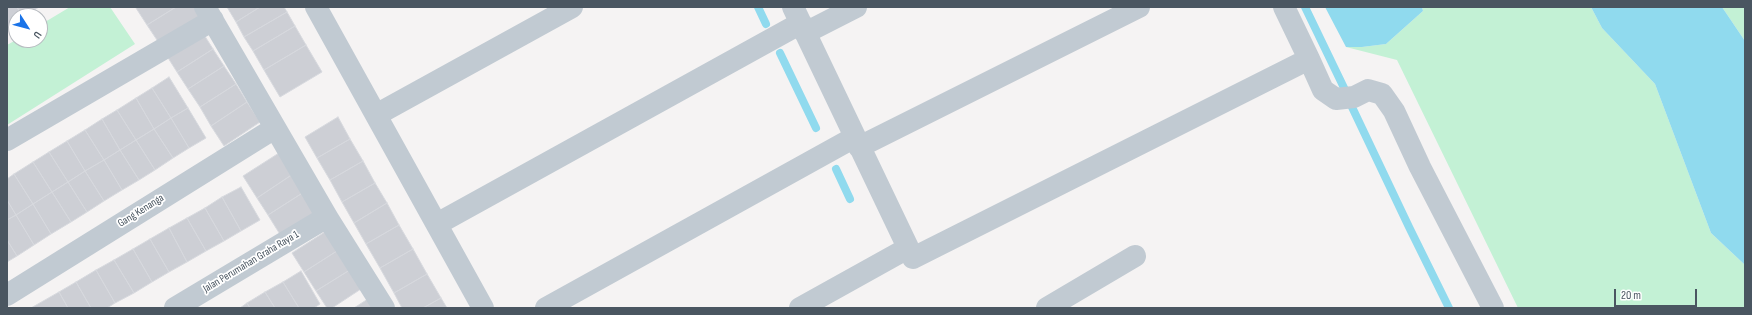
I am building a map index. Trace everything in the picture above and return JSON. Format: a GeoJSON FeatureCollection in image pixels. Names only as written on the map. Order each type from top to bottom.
{"type":"FeatureCollection","features":[{"type":"Feature","properties":{"kind":"street"},"geometry":{"type":"LineString","coordinates":[[317,7],[484,308]]}},
{"type":"Feature","properties":{"kind":"street"},"geometry":{"type":"LineString","coordinates":[[376,115],[572,7]]}},
{"type":"Feature","properties":{"kind":"street"},"geometry":{"type":"LineString","coordinates":[[437,224],[800,21],[856,7]]}},
{"type":"Feature","properties":{"kind":"street"},"geometry":{"type":"LineString","coordinates":[[546,308],[857,142],[1139,7]]}},
{"type":"Feature","properties":{"kind":"street"},"geometry":{"type":"LineString","coordinates":[[1284,7],[1323,90],[1336,99],[1354,97],[1368,90],[1382,94],[1394,111],[1420,167],[1493,308]]}},
{"type":"Feature","properties":{"kind":"street"},"geometry":{"type":"LineString","coordinates":[[7,140],[209,14],[327,217],[384,308]]}},
{"type":"Feature","properties":{"kind":"street"},"geometry":{"type":"LineString","coordinates":[[800,21],[913,258],[1309,59]]}},
{"type":"Feature","properties":{"kind":"street","name":"Gang Kenanga"},"geometry":{"type":"LineString","coordinates":[[7,295],[275,128]]}},
{"type":"Feature","properties":{"kind":"street","name":"Jalan Perumahan Graha Raya 1"},"geometry":{"type":"LineString","coordinates":[[175,308],[327,217]]}},
{"type":"Feature","properties":{"kind":"street"},"geometry":{"type":"LineString","coordinates":[[800,308],[908,248]]}},
{"type":"Feature","properties":{"kind":"street"},"geometry":{"type":"LineString","coordinates":[[1047,308],[1135,256]]}},
{"type":"Feature","properties":{"kind":"green space"},"geometry":{"type":"Polygon","coordinates":[[[70,7],[110,7],[135,44],[7,125],[7,45],[8,48],[48,48],[48,20],[70,7]]]}},
{"type":"Feature","properties":{"kind":"green space"},"geometry":{"type":"Polygon","coordinates":[[[1422,7],[1591,7],[1602,28],[1655,84],[1711,233],[1745,265],[1745,308],[1518,308],[1397,60],[1346,47],[1386,44],[1423,11],[1422,7]]]}},
{"type":"Feature","properties":{"kind":"green space"},"geometry":{"type":"Polygon","coordinates":[[[1722,7],[1745,7],[1745,41],[1722,7]]]}},
{"type":"Feature","properties":{"kind":"water"},"geometry":{"type":"Polygon","coordinates":[[[1325,7],[1422,7],[1423,11],[1386,44],[1346,47],[1325,7]]]}},
{"type":"Feature","properties":{"kind":"water"},"geometry":{"type":"Polygon","coordinates":[[[1591,7],[1722,7],[1745,41],[1745,265],[1711,233],[1655,84],[1602,28],[1591,7]]]}},
{"type":"Feature","properties":{"kind":"building"},"geometry":{"type":"Polygon","coordinates":[[[7,7],[17,7],[8,8],[7,27],[7,7]]]}},
{"type":"Feature","properties":{"kind":"building"},"geometry":{"type":"Polygon","coordinates":[[[17,7],[39,7],[37,8],[17,7]]]}},
{"type":"Feature","properties":{"kind":"building"},"geometry":{"type":"Polygon","coordinates":[[[176,7],[147,25],[136,8],[176,7]]]}},
{"type":"Feature","properties":{"kind":"building"},"geometry":{"type":"Polygon","coordinates":[[[176,7],[196,7],[202,16],[159,43],[147,25],[176,7]]]}},
{"type":"Feature","properties":{"kind":"building"},"geometry":{"type":"Polygon","coordinates":[[[227,7],[260,7],[236,22],[227,7]]]}},
{"type":"Feature","properties":{"kind":"building"},"geometry":{"type":"Polygon","coordinates":[[[260,7],[284,7],[287,12],[244,37],[236,22],[260,7]]]}},
{"type":"Feature","properties":{"kind":"building"},"geometry":{"type":"Polygon","coordinates":[[[287,12],[295,26],[253,51],[244,37],[287,12]]]}},
{"type":"Feature","properties":{"kind":"building"},"geometry":{"type":"Polygon","coordinates":[[[295,26],[306,45],[264,70],[253,51],[295,26]]]}},
{"type":"Feature","properties":{"kind":"building"},"geometry":{"type":"Polygon","coordinates":[[[201,30],[213,49],[177,72],[165,53],[201,30]]]}},
{"type":"Feature","properties":{"kind":"building"},"geometry":{"type":"Polygon","coordinates":[[[306,45],[322,72],[280,97],[264,70],[306,45]]]}},
{"type":"Feature","properties":{"kind":"building"},"geometry":{"type":"Polygon","coordinates":[[[213,49],[224,66],[188,89],[177,72],[213,49]]]}},
{"type":"Feature","properties":{"kind":"building"},"geometry":{"type":"Polygon","coordinates":[[[224,66],[236,84],[200,107],[188,89],[224,66]]]}},
{"type":"Feature","properties":{"kind":"building"},"geometry":{"type":"Polygon","coordinates":[[[169,77],[188,108],[171,118],[152,88],[169,77]]]}},
{"type":"Feature","properties":{"kind":"building"},"geometry":{"type":"Polygon","coordinates":[[[236,84],[247,102],[211,126],[200,107],[236,84]]]}},
{"type":"Feature","properties":{"kind":"building"},"geometry":{"type":"Polygon","coordinates":[[[152,88],[171,118],[154,129],[136,98],[152,88]]]}},
{"type":"Feature","properties":{"kind":"building"},"geometry":{"type":"Polygon","coordinates":[[[136,98],[154,129],[136,140],[117,110],[136,98]]]}},
{"type":"Feature","properties":{"kind":"building"},"geometry":{"type":"Polygon","coordinates":[[[247,102],[260,122],[224,146],[211,126],[247,102]]]}},
{"type":"Feature","properties":{"kind":"building"},"geometry":{"type":"Polygon","coordinates":[[[188,108],[206,138],[189,148],[171,118],[188,108]]]}},
{"type":"Feature","properties":{"kind":"building"},"geometry":{"type":"Polygon","coordinates":[[[117,110],[136,140],[120,150],[102,119],[117,110]]]}},
{"type":"Feature","properties":{"kind":"building"},"geometry":{"type":"Polygon","coordinates":[[[338,117],[350,139],[317,158],[305,137],[338,117]]]}},
{"type":"Feature","properties":{"kind":"building"},"geometry":{"type":"Polygon","coordinates":[[[171,118],[189,148],[173,158],[154,129],[171,118]]]}},
{"type":"Feature","properties":{"kind":"building"},"geometry":{"type":"Polygon","coordinates":[[[102,119],[120,150],[104,160],[85,130],[102,119]]]}},
{"type":"Feature","properties":{"kind":"building"},"geometry":{"type":"Polygon","coordinates":[[[154,129],[173,158],[155,170],[136,140],[154,129]]]}},
{"type":"Feature","properties":{"kind":"building"},"geometry":{"type":"Polygon","coordinates":[[[85,130],[104,160],[85,171],[67,141],[85,130]]]}},
{"type":"Feature","properties":{"kind":"building"},"geometry":{"type":"Polygon","coordinates":[[[350,139],[363,161],[330,180],[317,158],[350,139]]]}},
{"type":"Feature","properties":{"kind":"building"},"geometry":{"type":"Polygon","coordinates":[[[136,140],[155,170],[139,180],[120,150],[136,140]]]}},
{"type":"Feature","properties":{"kind":"building"},"geometry":{"type":"Polygon","coordinates":[[[67,141],[85,171],[68,182],[49,152],[67,141]]]}},
{"type":"Feature","properties":{"kind":"building"},"geometry":{"type":"Polygon","coordinates":[[[120,150],[139,180],[122,190],[104,160],[120,150]]]}},
{"type":"Feature","properties":{"kind":"building"},"geometry":{"type":"Polygon","coordinates":[[[49,152],[68,182],[52,192],[33,162],[49,152]]]}},
{"type":"Feature","properties":{"kind":"building"},"geometry":{"type":"Polygon","coordinates":[[[279,153],[293,174],[257,198],[243,176],[279,153]]]}},
{"type":"Feature","properties":{"kind":"building"},"geometry":{"type":"Polygon","coordinates":[[[104,160],[122,190],[104,201],[85,171],[104,160]]]}},
{"type":"Feature","properties":{"kind":"building"},"geometry":{"type":"Polygon","coordinates":[[[363,161],[375,183],[342,202],[330,180],[363,161]]]}},
{"type":"Feature","properties":{"kind":"building"},"geometry":{"type":"Polygon","coordinates":[[[33,162],[52,192],[33,204],[14,174],[33,162]]]}},
{"type":"Feature","properties":{"kind":"building"},"geometry":{"type":"Polygon","coordinates":[[[85,171],[104,201],[87,212],[68,182],[85,171]]]}},
{"type":"Feature","properties":{"kind":"building"},"geometry":{"type":"Polygon","coordinates":[[[14,174],[33,204],[16,215],[7,200],[7,179],[14,174]]]}},
{"type":"Feature","properties":{"kind":"building"},"geometry":{"type":"Polygon","coordinates":[[[293,174],[304,192],[268,215],[257,198],[293,174]]]}},
{"type":"Feature","properties":{"kind":"building"},"geometry":{"type":"Polygon","coordinates":[[[68,182],[87,212],[71,222],[52,192],[68,182]]]}},
{"type":"Feature","properties":{"kind":"building"},"geometry":{"type":"Polygon","coordinates":[[[375,183],[387,203],[354,223],[342,202],[375,183]]]}},
{"type":"Feature","properties":{"kind":"building"},"geometry":{"type":"Polygon","coordinates":[[[241,187],[260,220],[241,231],[222,197],[241,187]]]}},
{"type":"Feature","properties":{"kind":"building"},"geometry":{"type":"Polygon","coordinates":[[[52,192],[71,222],[51,234],[33,204],[52,192]]]}},
{"type":"Feature","properties":{"kind":"building"},"geometry":{"type":"Polygon","coordinates":[[[304,192],[317,213],[281,236],[268,215],[304,192]]]}},
{"type":"Feature","properties":{"kind":"building"},"geometry":{"type":"Polygon","coordinates":[[[222,197],[241,231],[224,241],[205,208],[222,197]]]}},
{"type":"Feature","properties":{"kind":"building"},"geometry":{"type":"Polygon","coordinates":[[[7,200],[16,215],[7,220],[7,200]]]}},
{"type":"Feature","properties":{"kind":"building"},"geometry":{"type":"Polygon","coordinates":[[[387,203],[399,225],[366,244],[354,223],[387,203]]]}},
{"type":"Feature","properties":{"kind":"building"},"geometry":{"type":"Polygon","coordinates":[[[33,204],[51,234],[34,245],[16,215],[33,204]]]}},
{"type":"Feature","properties":{"kind":"building"},"geometry":{"type":"Polygon","coordinates":[[[205,208],[224,241],[206,251],[187,218],[205,208]]]}},
{"type":"Feature","properties":{"kind":"building"},"geometry":{"type":"Polygon","coordinates":[[[16,215],[34,245],[17,256],[7,240],[7,220],[16,215]]]}},
{"type":"Feature","properties":{"kind":"building"},"geometry":{"type":"Polygon","coordinates":[[[187,218],[206,251],[187,262],[169,228],[187,218]]]}},
{"type":"Feature","properties":{"kind":"building"},"geometry":{"type":"Polygon","coordinates":[[[399,225],[413,249],[380,268],[366,244],[399,225]]]}},
{"type":"Feature","properties":{"kind":"building"},"geometry":{"type":"Polygon","coordinates":[[[169,228],[187,262],[169,272],[150,239],[169,228]]]}},
{"type":"Feature","properties":{"kind":"building"},"geometry":{"type":"Polygon","coordinates":[[[328,230],[340,249],[304,272],[292,253],[328,230]]]}},
{"type":"Feature","properties":{"kind":"building"},"geometry":{"type":"Polygon","coordinates":[[[150,239],[169,272],[152,282],[133,249],[150,239]]]}},
{"type":"Feature","properties":{"kind":"building"},"geometry":{"type":"Polygon","coordinates":[[[7,240],[17,256],[7,262],[7,240]]]}},
{"type":"Feature","properties":{"kind":"building"},"geometry":{"type":"Polygon","coordinates":[[[133,249],[152,282],[134,293],[114,260],[133,249]]]}},
{"type":"Feature","properties":{"kind":"building"},"geometry":{"type":"Polygon","coordinates":[[[340,249],[353,268],[316,291],[304,272],[340,249]]]}},
{"type":"Feature","properties":{"kind":"building"},"geometry":{"type":"Polygon","coordinates":[[[413,249],[427,274],[394,293],[380,268],[413,249]]]}},
{"type":"Feature","properties":{"kind":"building"},"geometry":{"type":"Polygon","coordinates":[[[114,260],[134,293],[115,303],[96,270],[114,260]]]}},
{"type":"Feature","properties":{"kind":"building"},"geometry":{"type":"Polygon","coordinates":[[[353,268],[364,287],[332,308],[327,308],[316,291],[353,268]]]}},
{"type":"Feature","properties":{"kind":"building"},"geometry":{"type":"Polygon","coordinates":[[[96,270],[115,303],[107,308],[91,308],[76,282],[96,270]]]}},
{"type":"Feature","properties":{"kind":"building"},"geometry":{"type":"Polygon","coordinates":[[[301,271],[320,304],[314,308],[299,308],[283,282],[301,271]]]}},
{"type":"Feature","properties":{"kind":"building"},"geometry":{"type":"Polygon","coordinates":[[[427,274],[441,298],[423,308],[402,308],[394,293],[427,274]]]}},
{"type":"Feature","properties":{"kind":"building"},"geometry":{"type":"Polygon","coordinates":[[[76,282],[91,308],[68,308],[59,292],[76,282]]]}},
{"type":"Feature","properties":{"kind":"building"},"geometry":{"type":"Polygon","coordinates":[[[283,282],[299,308],[275,308],[265,292],[283,282]]]}},
{"type":"Feature","properties":{"kind":"building"},"geometry":{"type":"Polygon","coordinates":[[[59,292],[68,308],[31,308],[59,292]]]}},
{"type":"Feature","properties":{"kind":"building"},"geometry":{"type":"Polygon","coordinates":[[[265,292],[275,308],[250,308],[247,303],[265,292]]]}},
{"type":"Feature","properties":{"kind":"building"},"geometry":{"type":"Polygon","coordinates":[[[371,297],[378,308],[354,308],[371,297]]]}},
{"type":"Feature","properties":{"kind":"building"},"geometry":{"type":"Polygon","coordinates":[[[441,298],[447,308],[423,308],[441,298]]]}},
{"type":"Feature","properties":{"kind":"building"},"geometry":{"type":"Polygon","coordinates":[[[247,303],[250,308],[240,308],[247,303]]]}},
{"type":"Feature","properties":{"kind":"waterway"},"geometry":{"type":"LineString","coordinates":[[758,7],[766,24]]}},
{"type":"Feature","properties":{"kind":"waterway"},"geometry":{"type":"LineString","coordinates":[[1305,7],[1346,92]]}},
{"type":"Feature","properties":{"kind":"waterway"},"geometry":{"type":"LineString","coordinates":[[780,53],[816,128]]}},
{"type":"Feature","properties":{"kind":"waterway"},"geometry":{"type":"LineString","coordinates":[[1351,105],[1449,308]]}},
{"type":"Feature","properties":{"kind":"waterway"},"geometry":{"type":"LineString","coordinates":[[836,169],[850,199]]}}]}
